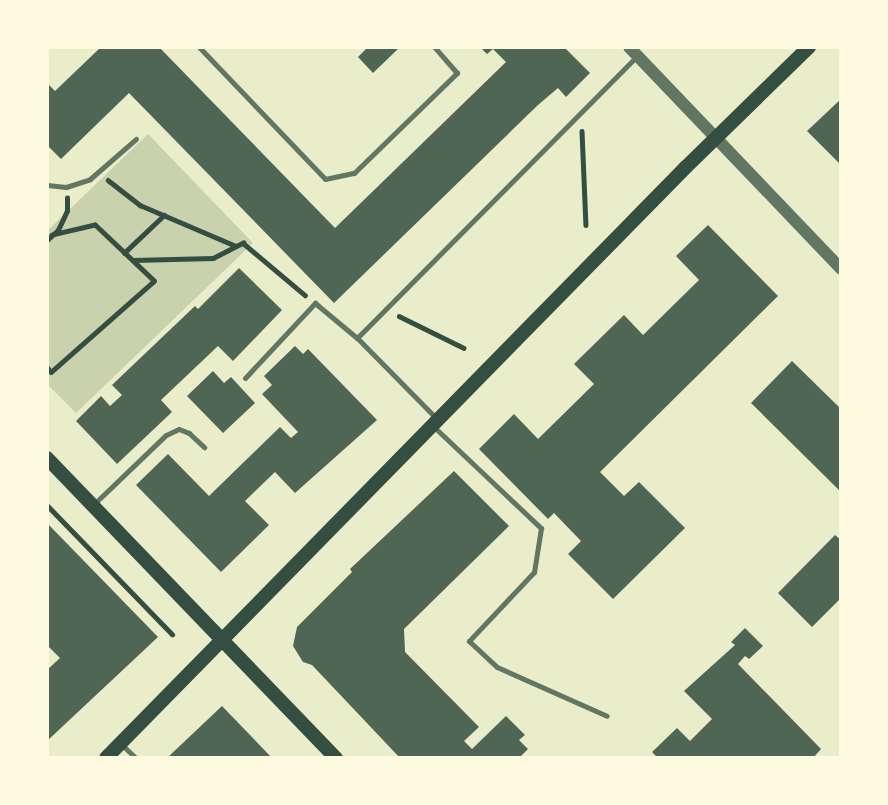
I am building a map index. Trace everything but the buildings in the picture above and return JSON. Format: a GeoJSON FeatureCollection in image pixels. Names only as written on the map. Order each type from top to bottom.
{"type":"FeatureCollection","features":[{"type":"Feature","properties":{"kind":"main road"},"geometry":{"type":"LineString","coordinates":[[106,758],[714,139],[809,47]]}},
{"type":"Feature","properties":{"kind":"main road"},"geometry":{"type":"LineString","coordinates":[[47,458],[336,758]]}},
{"type":"Feature","properties":{"kind":"street"},"geometry":{"type":"LineString","coordinates":[[633,51],[714,139],[841,269]]}},
{"type":"Feature","properties":{"kind":"lane"},"geometry":{"type":"LineString","coordinates":[[199,47],[325,179],[354,173],[457,74],[434,47]]}},
{"type":"Feature","properties":{"kind":"lane"},"geometry":{"type":"LineString","coordinates":[[357,338],[582,112],[633,51]]}},
{"type":"Feature","properties":{"kind":"lane"},"geometry":{"type":"LineString","coordinates":[[47,185],[66,187],[90,179],[136,139]]}},
{"type":"Feature","properties":{"kind":"lane"},"geometry":{"type":"LineString","coordinates":[[245,379],[315,303],[357,338],[435,423],[541,528],[534,572],[469,641],[497,667],[607,716]]}},
{"type":"Feature","properties":{"kind":"lane"},"geometry":{"type":"LineString","coordinates":[[93,506],[166,435],[179,429],[189,433],[204,447]]}},
{"type":"Feature","properties":{"kind":"lane"},"geometry":{"type":"LineString","coordinates":[[120,743],[136,758]]}},
{"type":"Feature","properties":{"kind":"path"},"geometry":{"type":"LineString","coordinates":[[582,112],[586,225]]}},
{"type":"Feature","properties":{"kind":"path"},"geometry":{"type":"LineString","coordinates":[[98,172],[140,205],[237,246]]}},
{"type":"Feature","properties":{"kind":"path"},"geometry":{"type":"LineString","coordinates":[[47,240],[68,211],[66,187]]}},
{"type":"Feature","properties":{"kind":"path"},"geometry":{"type":"LineString","coordinates":[[124,253],[164,215]]}},
{"type":"Feature","properties":{"kind":"path"},"geometry":{"type":"LineString","coordinates":[[47,368],[51,372],[154,281],[95,225],[52,235]]}},
{"type":"Feature","properties":{"kind":"path"},"geometry":{"type":"LineString","coordinates":[[132,260],[213,258],[243,243],[315,303]]}},
{"type":"Feature","properties":{"kind":"path"},"geometry":{"type":"LineString","coordinates":[[386,309],[464,348]]}},
{"type":"Feature","properties":{"kind":"path"},"geometry":{"type":"LineString","coordinates":[[47,505],[172,634]]}},
{"type":"Feature","properties":{"kind":"green space"},"geometry":{"type":"Polygon","coordinates":[[[148,134],[253,243],[76,413],[47,384],[47,231],[148,134]]]}}]}
